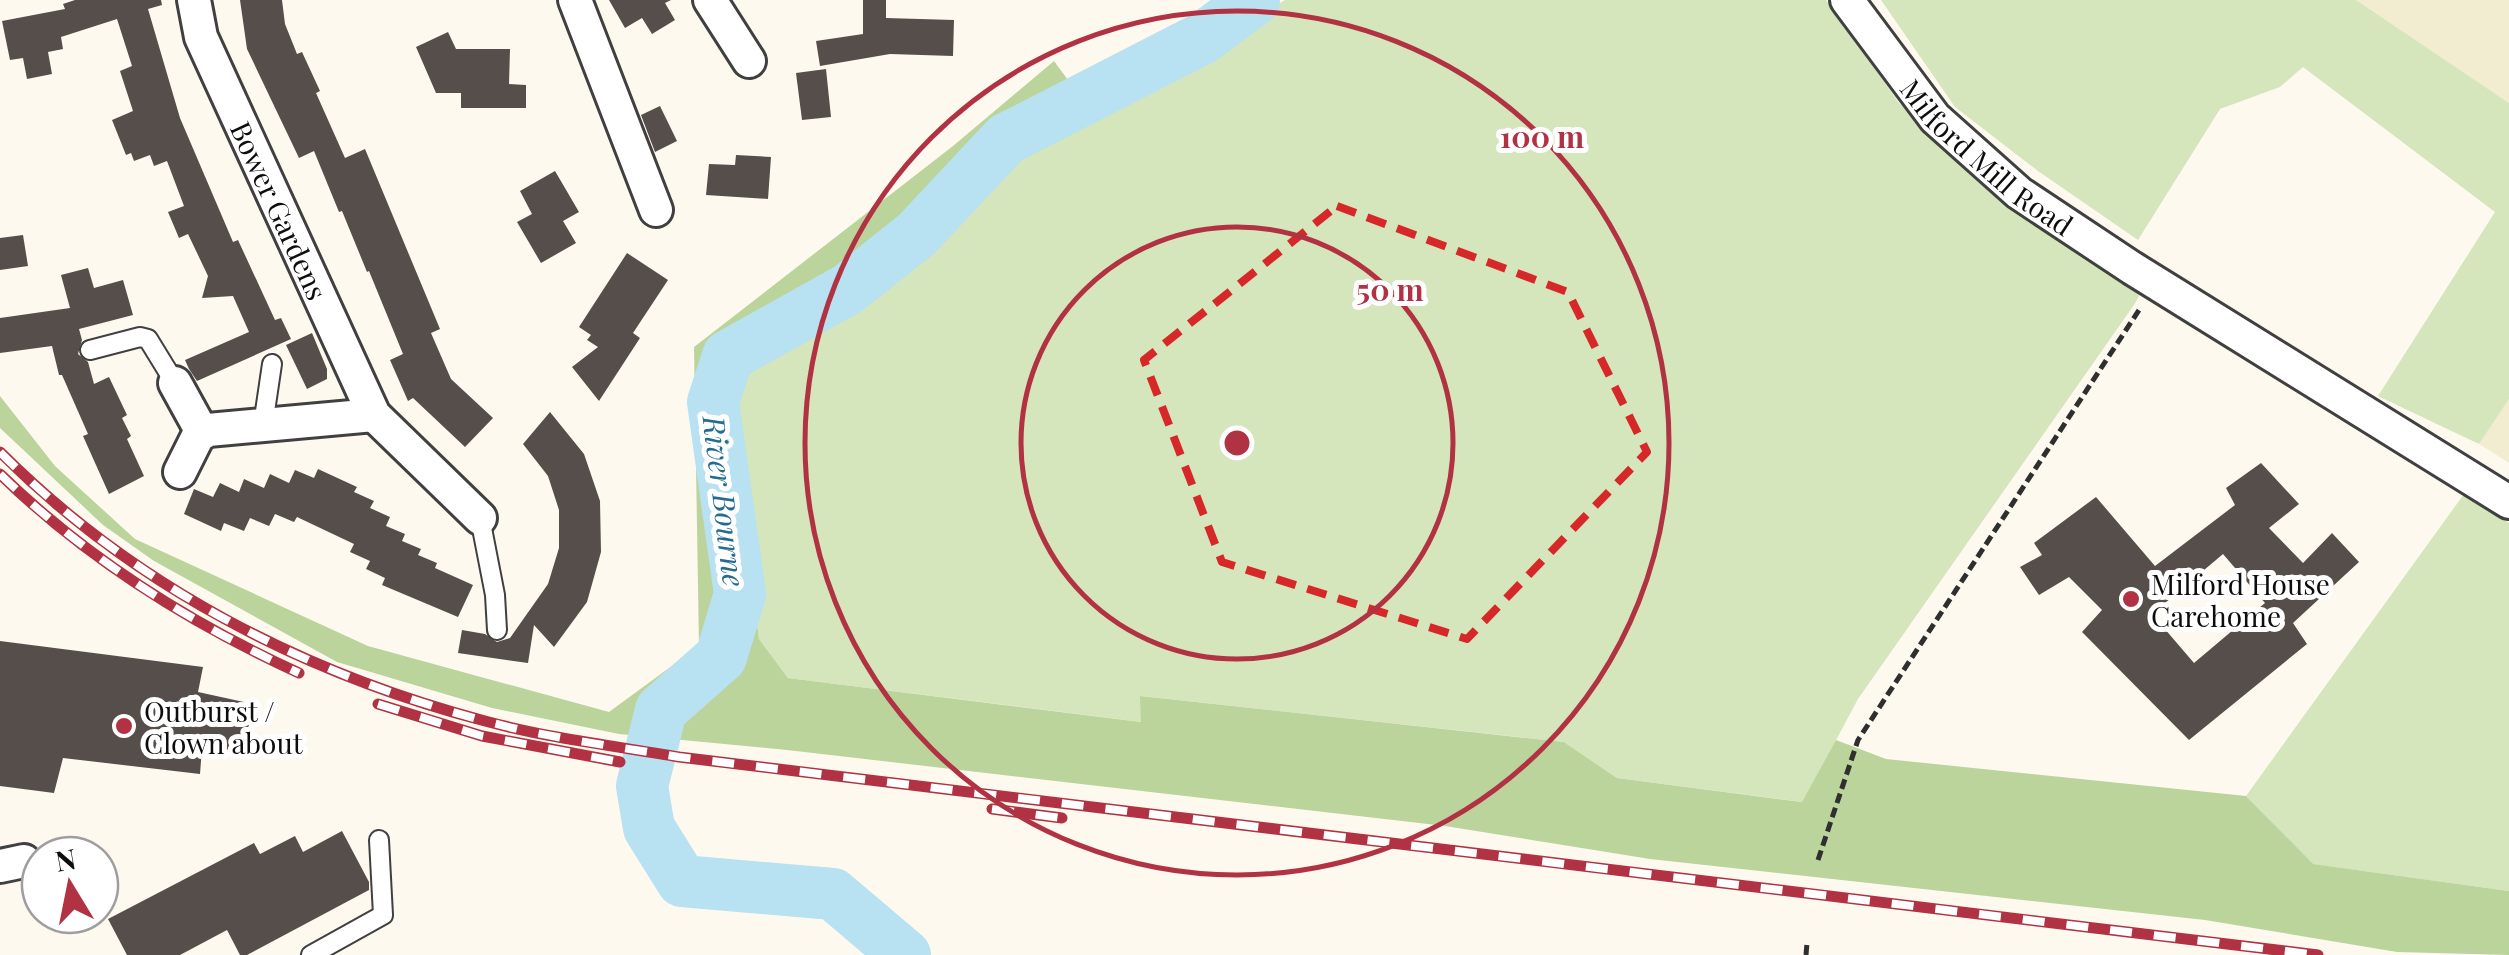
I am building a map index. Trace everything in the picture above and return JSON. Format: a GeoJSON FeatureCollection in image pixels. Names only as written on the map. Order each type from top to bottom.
{"type":"FeatureCollection","features":[{"type":"Feature","properties":{"kind":"street","name":"Bower Gardens"},"geometry":{"type":"LineString","coordinates":[[194,0],[207,52],[374,416],[480,518]]}},
{"type":"Feature","properties":{"kind":"street"},"geometry":{"type":"LineString","coordinates":[[576,0],[656,210]]}},
{"type":"Feature","properties":{"kind":"street"},"geometry":{"type":"LineString","coordinates":[[710,0],[749,61]]}},
{"type":"Feature","properties":{"kind":"street","name":"Milford Mill Road"},"geometry":{"type":"LineString","coordinates":[[1847,0],[1935,118],[2019,193],[2156,284],[2509,502]]}},
{"type":"Feature","properties":{"kind":"street"},"geometry":{"type":"LineString","coordinates":[[175,383],[202,432]]}},
{"type":"Feature","properties":{"kind":"street"},"geometry":{"type":"LineString","coordinates":[[202,432],[374,416]]}},
{"type":"Feature","properties":{"kind":"street"},"geometry":{"type":"LineString","coordinates":[[180,472],[202,432]]}},
{"type":"Feature","properties":{"kind":"lane"},"geometry":{"type":"LineString","coordinates":[[90,350],[140,337],[148,339],[175,383]]}},
{"type":"Feature","properties":{"kind":"lane"},"geometry":{"type":"LineString","coordinates":[[263,425],[272,364]]}},
{"type":"Feature","properties":{"kind":"lane"},"geometry":{"type":"LineString","coordinates":[[480,518],[495,596],[497,630]]}},
{"type":"Feature","properties":{"kind":"lane"},"geometry":{"type":"LineString","coordinates":[[311,955],[338,949],[384,915],[378,840]]}},
{"type":"Feature","properties":{"kind":"path"},"geometry":{"type":"LineString","coordinates":[[1818,860],[1858,740],[2156,284]]}},
{"type":"Feature","properties":{"kind":"path"},"geometry":{"type":"LineString","coordinates":[[1806,955],[1807,944]]}},
{"type":"Feature","properties":{"kind":"highlighted area"},"geometry":{"type":"Polygon","coordinates":[[[1337,206],[1568,292],[1647,452],[1467,639],[1222,562],[1144,360],[1337,206]]]}},
{"type":"Feature","properties":{"kind":"shaded area"},"geometry":{"type":"Polygon","coordinates":[[[2356,0],[2509,0],[2509,103],[2356,0]]]}},
{"type":"Feature","properties":{"kind":"shaded area"},"geometry":{"type":"Polygon","coordinates":[[[2509,399],[2509,463],[2479,444],[2509,399]]]}},
{"type":"Feature","properties":{"kind":"green space"},"geometry":{"type":"Polygon","coordinates":[[[1285,0],[1826,0],[1899,103],[1977,177],[2143,288],[1858,699],[1803,802],[1617,778],[1564,742],[1141,696],[1142,722],[788,678],[759,639],[734,437],[737,391],[750,365],[1012,160],[1285,0]]]}},
{"type":"Feature","properties":{"kind":"green space"},"geometry":{"type":"Polygon","coordinates":[[[1881,0],[2356,0],[2509,103],[2509,399],[2479,444],[2378,396],[2495,212],[2303,67],[2280,87],[2220,109],[2138,240],[1955,107],[1881,0]]]}},
{"type":"Feature","properties":{"kind":"green space"},"geometry":{"type":"Polygon","coordinates":[[[1054,61],[1093,114],[1012,160],[750,365],[737,391],[734,437],[759,639],[788,678],[1141,722],[1140,696],[1564,742],[1617,778],[1802,802],[1836,740],[1886,759],[2246,796],[2313,864],[2509,891],[2509,955],[2397,952],[2205,920],[1650,859],[1445,826],[619,734],[492,708],[337,662],[154,561],[103,525],[0,428],[0,396],[55,466],[135,539],[368,646],[609,712],[699,646],[694,347],[953,146],[1054,61]]]}},
{"type":"Feature","properties":{"kind":"green space"},"geometry":{"type":"Polygon","coordinates":[[[2464,494],[2509,523],[2509,891],[2312,864],[2246,796],[2464,494]]]}},
{"type":"Feature","properties":{"kind":"building"},"geometry":{"type":"Polygon","coordinates":[[[75,0],[161,0],[162,5],[148,9],[180,118],[233,242],[238,240],[275,320],[281,318],[291,339],[197,381],[189,369],[185,360],[249,332],[233,296],[202,298],[208,276],[188,234],[179,238],[168,212],[184,206],[167,161],[154,166],[150,155],[134,161],[131,153],[126,155],[112,120],[133,111],[120,71],[132,66],[117,19],[61,37],[63,49],[48,52],[52,74],[27,79],[23,58],[10,60],[2,21],[65,9],[63,4],[75,0]]]}},
{"type":"Feature","properties":{"kind":"building"},"geometry":{"type":"Polygon","coordinates":[[[240,0],[282,0],[285,24],[297,54],[302,52],[320,91],[316,93],[345,158],[365,149],[440,329],[431,333],[451,379],[493,418],[465,447],[413,398],[408,401],[390,360],[403,354],[369,271],[314,151],[299,158],[247,49],[240,0]]]}},
{"type":"Feature","properties":{"kind":"building"},"geometry":{"type":"Polygon","coordinates":[[[609,0],[671,0],[665,3],[675,20],[652,34],[642,18],[625,28],[609,0]]]}},
{"type":"Feature","properties":{"kind":"building"},"geometry":{"type":"Polygon","coordinates":[[[863,0],[886,0],[886,18],[954,20],[953,56],[890,54],[820,66],[816,41],[863,34],[863,0]]]}},
{"type":"Feature","properties":{"kind":"building"},"geometry":{"type":"Polygon","coordinates":[[[448,32],[456,49],[510,49],[509,84],[526,85],[526,108],[461,108],[461,93],[436,93],[416,47],[448,32]]]}},
{"type":"Feature","properties":{"kind":"building"},"geometry":{"type":"Polygon","coordinates":[[[826,69],[831,117],[802,120],[796,73],[826,69]]]}},
{"type":"Feature","properties":{"kind":"building"},"geometry":{"type":"Polygon","coordinates":[[[660,106],[677,141],[655,152],[641,115],[660,106]]]}},
{"type":"Feature","properties":{"kind":"building"},"geometry":{"type":"Polygon","coordinates":[[[736,155],[771,157],[768,199],[706,195],[709,164],[735,165],[736,155]]]}},
{"type":"Feature","properties":{"kind":"building"},"geometry":{"type":"Polygon","coordinates":[[[555,171],[579,212],[563,221],[576,243],[541,263],[517,222],[532,214],[520,191],[555,171]]]}},
{"type":"Feature","properties":{"kind":"building"},"geometry":{"type":"Polygon","coordinates":[[[23,235],[28,266],[0,270],[0,238],[23,235]]]}},
{"type":"Feature","properties":{"kind":"building"},"geometry":{"type":"Polygon","coordinates":[[[627,253],[668,280],[633,333],[640,338],[599,401],[572,367],[598,347],[587,340],[591,335],[579,327],[627,253]]]}},
{"type":"Feature","properties":{"kind":"building"},"geometry":{"type":"Polygon","coordinates":[[[88,268],[94,288],[123,280],[133,315],[79,329],[82,340],[78,354],[88,362],[94,384],[109,377],[127,415],[122,418],[131,436],[127,439],[144,476],[109,494],[83,436],[88,434],[59,375],[52,346],[0,353],[0,318],[70,308],[61,275],[88,268]]]}},
{"type":"Feature","properties":{"kind":"building"},"geometry":{"type":"Polygon","coordinates":[[[312,333],[327,369],[327,379],[307,389],[286,345],[312,333]]]}},
{"type":"Feature","properties":{"kind":"building"},"geometry":{"type":"Polygon","coordinates":[[[550,412],[584,454],[600,501],[601,552],[587,602],[554,647],[534,625],[528,663],[458,653],[462,630],[485,634],[497,642],[510,638],[548,584],[559,548],[559,510],[548,476],[523,444],[550,412]]]}},
{"type":"Feature","properties":{"kind":"building","name":"Milford House Carehome"},"geometry":{"type":"Polygon","coordinates":[[[2261,463],[2299,504],[2269,528],[2303,563],[2332,533],[2359,562],[2293,623],[2307,644],[2189,740],[2082,632],[2102,610],[2069,577],[2039,595],[2020,567],[2042,555],[2034,543],[2096,497],[2155,566],[2235,505],[2226,488],[2261,463]],[[2223,554],[2152,614],[2194,663],[2265,603],[2223,554]]]}},
{"type":"Feature","properties":{"kind":"building"},"geometry":{"type":"Polygon","coordinates":[[[318,469],[357,487],[354,492],[374,501],[370,508],[390,517],[386,526],[405,534],[402,541],[421,549],[418,555],[437,563],[435,568],[473,585],[458,617],[382,585],[385,578],[366,569],[370,561],[350,552],[354,544],[297,517],[294,522],[275,514],[269,526],[250,518],[244,531],[224,523],[221,531],[184,514],[194,489],[213,497],[220,483],[239,492],[244,479],[264,488],[270,474],[289,483],[295,470],[314,478],[318,469]]]}},
{"type":"Feature","properties":{"kind":"building","name":"Outburst / Clown about"},"geometry":{"type":"Polygon","coordinates":[[[0,641],[203,667],[198,692],[253,704],[243,755],[202,748],[200,774],[63,758],[54,793],[0,786],[0,641]]]}},
{"type":"Feature","properties":{"kind":"building"},"geometry":{"type":"Polygon","coordinates":[[[342,831],[369,882],[369,890],[247,955],[240,955],[227,930],[180,955],[127,955],[116,935],[120,935],[120,913],[254,843],[260,854],[295,836],[303,852],[342,831]]]}},
{"type":"Feature","properties":{"kind":"waterway","name":"River Bourne"},"geometry":{"type":"LineString","coordinates":[[905,955],[833,894],[682,881],[649,828],[642,786],[661,710],[721,657],[740,594],[713,402],[728,356],[848,289],[917,234],[1006,139],[1203,38],[1254,0]]}},
{"type":"Feature","properties":{"kind":"railway"},"geometry":{"type":"LineString","coordinates":[[0,452],[107,544],[225,619],[351,678],[417,701],[533,732],[679,757],[2318,955]]}},
{"type":"Feature","properties":{"kind":"railway"},"geometry":{"type":"LineString","coordinates":[[0,474],[68,534],[141,586],[218,633],[299,673]]}},
{"type":"Feature","properties":{"kind":"railway"},"geometry":{"type":"LineString","coordinates":[[378,704],[482,736],[620,762]]}},
{"type":"Feature","properties":{"kind":"railway"},"geometry":{"type":"LineString","coordinates":[[992,809],[1062,818]]}},
{"type":"Feature","properties":{"kind":"place","name":"Milford House Carehome"},"geometry":{"type":"Point","coordinates":[2131,599]}},
{"type":"Feature","properties":{"kind":"place","name":"Outburst / Clown about"},"geometry":{"type":"Point","coordinates":[124,726]}}]}
